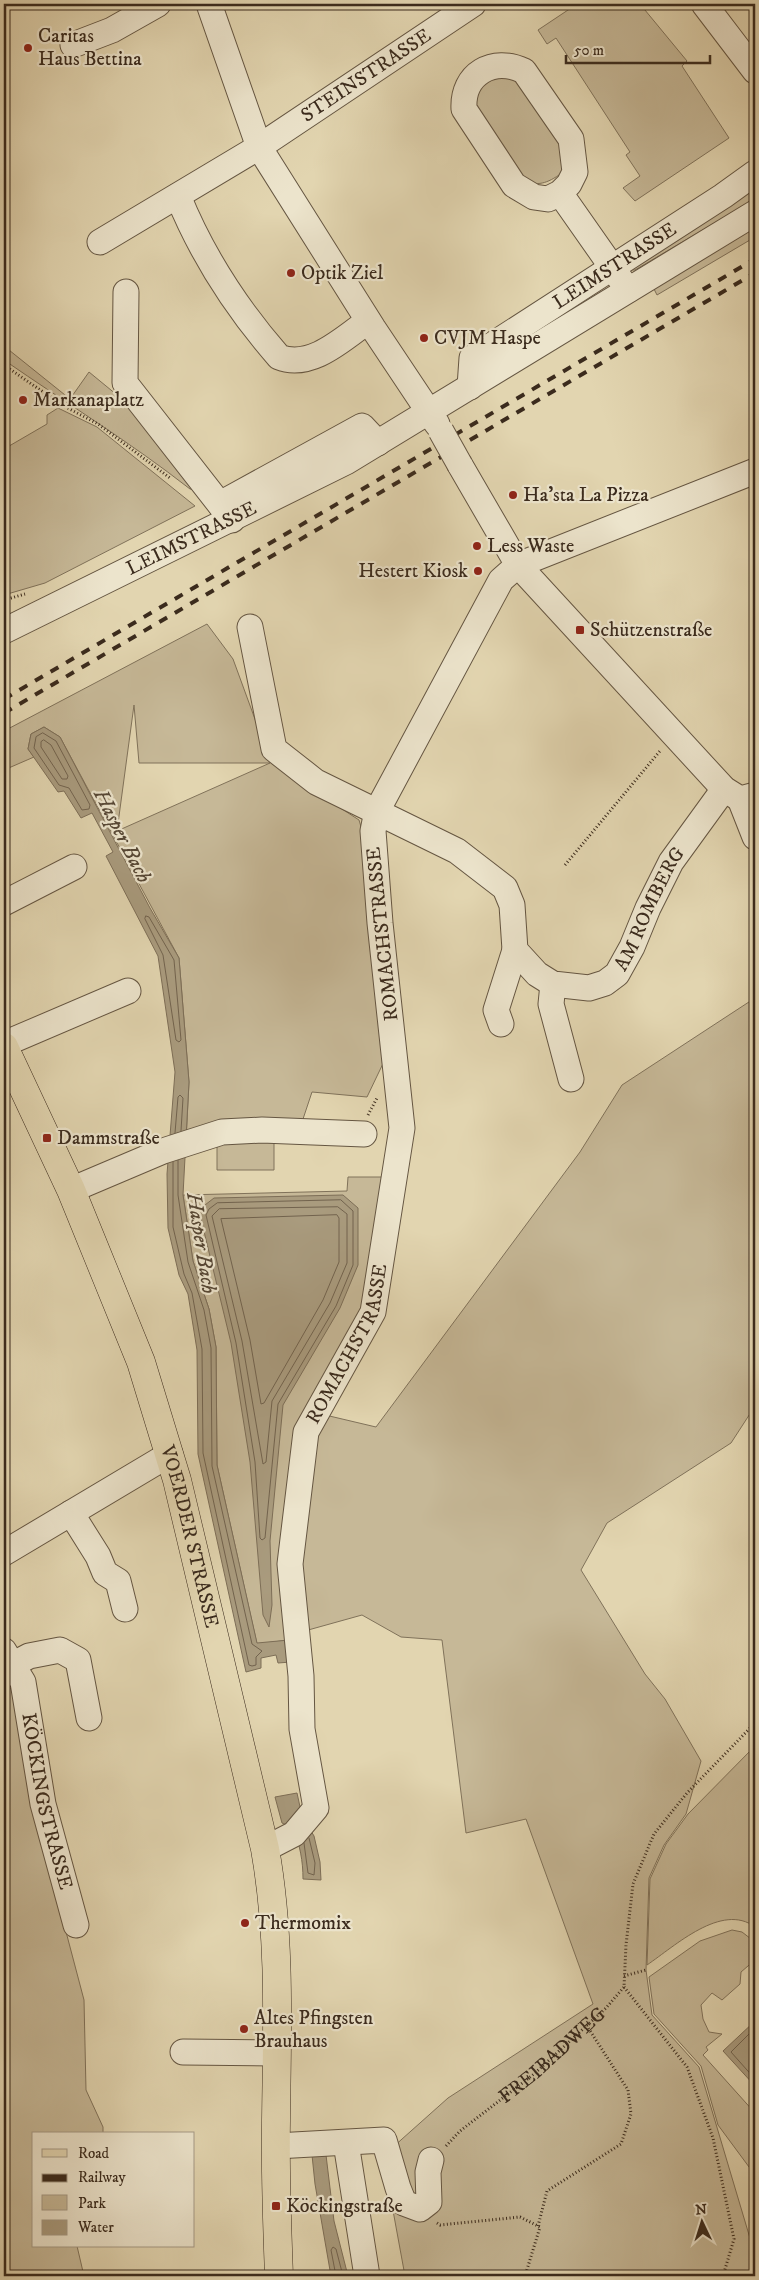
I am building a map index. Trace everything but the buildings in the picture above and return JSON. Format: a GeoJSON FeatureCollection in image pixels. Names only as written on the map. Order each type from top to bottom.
{"type":"FeatureCollection","features":[{"type":"Feature","properties":{"kind":"main road","name":"VOERDER STRASSE"},"geometry":{"type":"LineString","coordinates":[[4,1045],[71,1190],[141,1362],[170,1454],[265,1848],[274,1906],[276,1948],[276,2146],[280,2276]]}},
{"type":"Feature","properties":{"kind":"street"},"geometry":{"type":"LineString","coordinates":[[73,45],[112,30],[158,4]]}},
{"type":"Feature","properties":{"kind":"street"},"geometry":{"type":"LineString","coordinates":[[209,4],[260,147],[368,321],[435,421],[518,566],[675,734],[740,794],[755,837]]}},
{"type":"Feature","properties":{"kind":"street","name":"STEINSTRASSE"},"geometry":{"type":"LineString","coordinates":[[100,242],[260,147],[473,4]]}},
{"type":"Feature","properties":{"kind":"street"},"geometry":{"type":"LineString","coordinates":[[704,4],[755,72]]}},
{"type":"Feature","properties":{"kind":"street"},"geometry":{"type":"LineString","coordinates":[[499,64],[512,65],[524,71],[571,139],[575,172],[569,184],[560,193],[548,199],[534,196],[514,185],[464,109],[463,95],[468,84],[482,71],[499,64]]}},
{"type":"Feature","properties":{"kind":"street","name":"LEIMSTRASSE"},"geometry":{"type":"LineString","coordinates":[[470,387],[472,358],[755,173]]}},
{"type":"Feature","properties":{"kind":"street"},"geometry":{"type":"LineString","coordinates":[[560,193],[628,290]]}},
{"type":"Feature","properties":{"kind":"street"},"geometry":{"type":"LineString","coordinates":[[178,196],[192,230],[225,287],[279,356],[289,361],[301,361],[322,353],[368,321]]}},
{"type":"Feature","properties":{"kind":"street","name":"LEIMSTRASSE"},"geometry":{"type":"LineString","coordinates":[[4,631],[226,512],[362,426],[378,443],[435,421],[470,387],[755,213]]}},
{"type":"Feature","properties":{"kind":"street"},"geometry":{"type":"LineString","coordinates":[[126,292],[125,383],[226,512]]}},
{"type":"Feature","properties":{"kind":"street"},"geometry":{"type":"LineString","coordinates":[[518,566],[755,471]]}},
{"type":"Feature","properties":{"kind":"street","name":"ROMACHSTRASSE"},"geometry":{"type":"LineString","coordinates":[[265,1848],[300,1827],[316,1808],[302,1729],[301,1676],[290,1564],[306,1432],[373,1312],[402,1128],[380,923],[373,831],[376,812],[501,580],[518,566]]}},
{"type":"Feature","properties":{"kind":"street"},"geometry":{"type":"LineString","coordinates":[[250,627],[274,749],[316,782],[376,812]]}},
{"type":"Feature","properties":{"kind":"street","name":"AM ROMBERG"},"geometry":{"type":"LineString","coordinates":[[552,984],[589,988],[605,983],[617,974],[671,862],[740,794]]}},
{"type":"Feature","properties":{"kind":"street","name":"ROMACHSTRASSE"},"geometry":{"type":"LineString","coordinates":[[376,812],[457,851],[505,888],[512,905],[515,950],[496,1010],[501,1024]]}},
{"type":"Feature","properties":{"kind":"street"},"geometry":{"type":"LineString","coordinates":[[4,902],[74,867]]}},
{"type":"Feature","properties":{"kind":"street"},"geometry":{"type":"LineString","coordinates":[[515,950],[537,974],[552,984],[551,1004],[571,1079]]}},
{"type":"Feature","properties":{"kind":"street"},"geometry":{"type":"LineString","coordinates":[[4,1045],[128,992]]}},
{"type":"Feature","properties":{"kind":"street"},"geometry":{"type":"LineString","coordinates":[[71,1190],[163,1151],[222,1132],[262,1130],[364,1134]]}},
{"type":"Feature","properties":{"kind":"street"},"geometry":{"type":"LineString","coordinates":[[4,1553],[170,1454]]}},
{"type":"Feature","properties":{"kind":"street"},"geometry":{"type":"LineString","coordinates":[[71,1513],[98,1556],[105,1573],[118,1581],[125,1609]]}},
{"type":"Feature","properties":{"kind":"street"},"geometry":{"type":"LineString","coordinates":[[8,1658],[60,1650],[78,1660],[89,1718]]}},
{"type":"Feature","properties":{"kind":"street","name":"KÖCKINGSTRASSE"},"geometry":{"type":"LineString","coordinates":[[8,1658],[23,1682],[43,1804],[76,1925]]}},
{"type":"Feature","properties":{"kind":"street"},"geometry":{"type":"LineString","coordinates":[[183,2052],[277,2054]]}},
{"type":"Feature","properties":{"kind":"street"},"geometry":{"type":"LineString","coordinates":[[276,2146],[384,2140],[404,2203],[420,2209],[429,2202],[428,2172],[431,2160]]}},
{"type":"Feature","properties":{"kind":"street"},"geometry":{"type":"LineString","coordinates":[[346,2143],[367,2276]]}},
{"type":"Feature","properties":{"kind":"path"},"geometry":{"type":"LineString","coordinates":[[4,365],[62,405],[98,424],[172,479]]}},
{"type":"Feature","properties":{"kind":"path"},"geometry":{"type":"LineString","coordinates":[[21,376],[25,380]]}},
{"type":"Feature","properties":{"kind":"path"},"geometry":{"type":"LineString","coordinates":[[4,600],[11,597]]}},
{"type":"Feature","properties":{"kind":"path"},"geometry":{"type":"LineString","coordinates":[[565,865],[675,734]]}},
{"type":"Feature","properties":{"kind":"path"},"geometry":{"type":"LineString","coordinates":[[723,2276],[734,2239],[713,2138],[687,2067],[624,1987],[624,1976],[634,1884],[654,1834],[687,1793],[755,1723]]}},
{"type":"Feature","properties":{"kind":"path"},"geometry":{"type":"LineString","coordinates":[[624,1976],[646,1970]]}},
{"type":"Feature","properties":{"kind":"path","name":"FREIBADWEG"},"geometry":{"type":"LineString","coordinates":[[431,2160],[460,2131],[534,2074],[606,2008],[624,1987]]}},
{"type":"Feature","properties":{"kind":"path"},"geometry":{"type":"LineString","coordinates":[[525,2276],[540,2227],[538,2226],[546,2192],[621,2144],[631,2114],[628,2090],[587,2026]]}},
{"type":"Feature","properties":{"kind":"path"},"geometry":{"type":"LineString","coordinates":[[420,2209],[440,2224],[520,2217],[538,2226]]}},
{"type":"Feature","properties":{"kind":"green space"},"geometry":{"type":"Polygon","coordinates":[[[577,4],[640,4],[687,61],[682,66],[729,138],[635,201],[623,188],[640,176],[626,155],[630,152],[556,38],[547,44],[538,30],[577,4]]]}},
{"type":"Feature","properties":{"kind":"green space"},"geometry":{"type":"Polygon","coordinates":[[[509,69],[563,133],[562,173],[547,182],[538,184],[521,181],[475,109],[477,84],[509,69]]]}},
{"type":"Feature","properties":{"kind":"green space"},"geometry":{"type":"Polygon","coordinates":[[[755,186],[755,199],[635,270],[628,270],[755,186]]]}},
{"type":"Feature","properties":{"kind":"green space"},"geometry":{"type":"Polygon","coordinates":[[[755,223],[755,237],[657,295],[654,289],[686,265],[755,223]]]}},
{"type":"Feature","properties":{"kind":"green space"},"geometry":{"type":"Polygon","coordinates":[[[4,346],[70,399],[89,372],[145,418],[199,490],[190,489],[121,439],[4,360],[4,346]]]}},
{"type":"Feature","properties":{"kind":"green space"},"geometry":{"type":"Polygon","coordinates":[[[58,408],[97,427],[195,506],[45,583],[4,595],[4,449],[47,424],[47,415],[58,408]]]}},
{"type":"Feature","properties":{"kind":"green space"},"geometry":{"type":"Polygon","coordinates":[[[207,624],[233,659],[271,763],[359,820],[364,837],[389,1051],[367,1097],[312,1092],[301,1125],[186,1141],[189,1082],[179,958],[60,737],[44,727],[31,734],[28,749],[34,757],[4,770],[4,731],[207,624]],[[134,705],[117,831],[270,763],[139,763],[134,705]]]}},
{"type":"Feature","properties":{"kind":"green space"},"geometry":{"type":"Polygon","coordinates":[[[755,998],[755,1406],[731,1443],[607,1523],[581,1570],[645,1674],[665,1699],[701,1761],[686,1814],[664,1845],[649,1878],[646,1970],[652,2015],[699,2067],[755,2255],[755,2276],[405,2276],[383,2156],[448,2098],[593,2004],[526,1819],[466,1833],[442,1640],[401,1637],[362,1615],[301,1632],[297,1521],[321,1414],[376,1427],[580,1152],[622,1085],[755,998]]]}},
{"type":"Feature","properties":{"kind":"green space"},"geometry":{"type":"Polygon","coordinates":[[[217,1136],[274,1137],[274,1170],[217,1170],[217,1136]]]}},
{"type":"Feature","properties":{"kind":"green space"},"geometry":{"type":"Polygon","coordinates":[[[348,1177],[384,1177],[369,1308],[309,1418],[289,1640],[257,1644],[217,1465],[216,1347],[209,1309],[193,1261],[183,1195],[347,1191],[348,1177]]]}},
{"type":"Feature","properties":{"kind":"green space"},"geometry":{"type":"Polygon","coordinates":[[[4,1678],[19,1702],[65,1928],[84,2000],[86,2090],[103,2127],[103,2132],[32,2132],[32,2248],[77,2248],[84,2276],[4,2276],[4,1678]]]}},
{"type":"Feature","properties":{"kind":"green space"},"geometry":{"type":"Polygon","coordinates":[[[755,1746],[755,1927],[742,1921],[728,1920],[714,1923],[685,1938],[647,1965],[650,1879],[666,1844],[688,1814],[755,1746]]]}},
{"type":"Feature","properties":{"kind":"green space"},"geometry":{"type":"Polygon","coordinates":[[[732,1930],[742,1932],[755,1942],[755,1960],[741,1972],[740,1984],[722,2000],[712,1993],[701,2005],[703,2019],[709,2032],[722,2034],[706,2047],[708,2050],[703,2055],[755,2113],[755,2192],[752,2171],[718,2125],[701,2066],[654,2014],[649,1977],[700,1941],[732,1930]]]}},
{"type":"Feature","properties":{"kind":"water"},"geometry":{"type":"Polygon","coordinates":[[[44,727],[60,737],[150,908],[179,958],[189,1082],[183,1195],[193,1261],[209,1309],[216,1347],[217,1465],[257,1643],[289,1640],[291,1662],[278,1663],[276,1655],[261,1658],[261,1668],[246,1672],[198,1454],[197,1350],[188,1294],[179,1275],[168,1228],[167,1174],[175,1072],[158,956],[106,856],[113,852],[92,813],[81,818],[64,791],[58,792],[28,749],[31,734],[44,727]]]}},
{"type":"Feature","properties":{"kind":"water"},"geometry":{"type":"Polygon","coordinates":[[[343,1195],[358,1208],[358,1265],[340,1308],[283,1405],[270,1541],[272,1605],[269,1627],[263,1615],[250,1462],[231,1343],[200,1215],[205,1205],[214,1198],[343,1195]]]}},
{"type":"Feature","properties":{"kind":"water"},"geometry":{"type":"Polygon","coordinates":[[[297,1793],[302,1816],[314,1836],[320,1862],[321,1880],[303,1879],[301,1853],[293,1828],[282,1823],[275,1797],[297,1793]]]}},
{"type":"Feature","properties":{"kind":"water"},"geometry":{"type":"Polygon","coordinates":[[[755,2021],[755,2086],[723,2051],[755,2021]]]}},
{"type":"Feature","properties":{"kind":"water"},"geometry":{"type":"Polygon","coordinates":[[[312,2155],[326,2155],[334,2221],[348,2276],[331,2276],[315,2184],[312,2155]]]}},
{"type":"Feature","properties":{"kind":"railway"},"geometry":{"type":"LineString","coordinates":[[4,699],[755,259]]}},
{"type":"Feature","properties":{"kind":"railway"},"geometry":{"type":"LineString","coordinates":[[4,713],[755,273]]}},
{"type":"Feature","properties":{"kind":"place","name":"Caritas Haus Bettina"},"geometry":{"type":"Point","coordinates":[28,48]}},
{"type":"Feature","properties":{"kind":"place","name":"Optik Ziel"},"geometry":{"type":"Point","coordinates":[291,273]}},
{"type":"Feature","properties":{"kind":"place","name":"CVJM Haspe"},"geometry":{"type":"Point","coordinates":[424,338]}},
{"type":"Feature","properties":{"kind":"place","name":"Markanaplatz"},"geometry":{"type":"Point","coordinates":[23,400]}},
{"type":"Feature","properties":{"kind":"place","name":"Ha’sta La Pizza"},"geometry":{"type":"Point","coordinates":[513,495]}},
{"type":"Feature","properties":{"kind":"place","name":"Less Waste"},"geometry":{"type":"Point","coordinates":[477,546]}},
{"type":"Feature","properties":{"kind":"place","name":"Hestert Kiosk"},"geometry":{"type":"Point","coordinates":[478,571]}},
{"type":"Feature","properties":{"kind":"place","name":"Schützenstraße"},"geometry":{"type":"Point","coordinates":[580,630]}},
{"type":"Feature","properties":{"kind":"place","name":"Dammstraße"},"geometry":{"type":"Point","coordinates":[47,1138]}},
{"type":"Feature","properties":{"kind":"place","name":"Thermomix"},"geometry":{"type":"Point","coordinates":[245,1923]}},
{"type":"Feature","properties":{"kind":"place","name":"Altes Pfingsten Brauhaus"},"geometry":{"type":"Point","coordinates":[244,2029]}},
{"type":"Feature","properties":{"kind":"place","name":"Köckingstraße"},"geometry":{"type":"Point","coordinates":[276,2206]}},
{"type":"Feature","properties":{"kind":"water label","name":"Hasper Bach"},"geometry":{"type":"Point","coordinates":[122,836]}},
{"type":"Feature","properties":{"kind":"water label","name":"Hasper Bach"},"geometry":{"type":"Point","coordinates":[201,1243]}}]}
